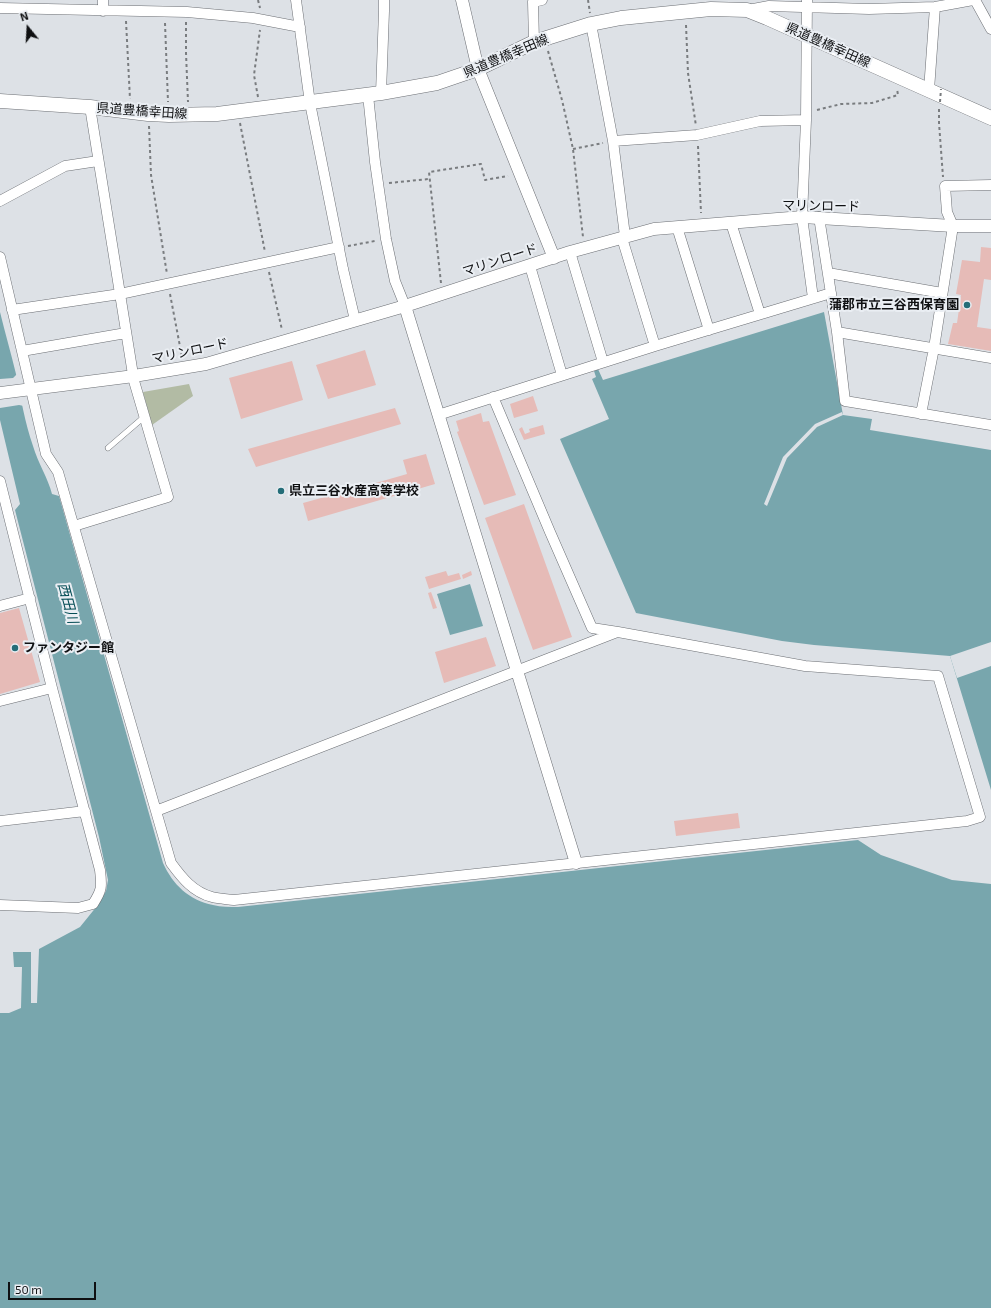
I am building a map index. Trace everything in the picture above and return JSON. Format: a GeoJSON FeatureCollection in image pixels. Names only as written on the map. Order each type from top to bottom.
{"type":"FeatureCollection","features":[{"type":"Feature","properties":{"kind":"main road","name":"県道豊橋幸田線"},"geometry":{"type":"LineString","coordinates":[[0,101],[90,107],[148,114],[188,115],[217,114],[374,94],[437,83],[478,69],[539,40],[592,24],[621,18],[711,9],[747,10],[894,75],[934,89],[991,118]]}},
{"type":"Feature","properties":{"kind":"street"},"geometry":{"type":"LineString","coordinates":[[103,0],[103,11]]}},
{"type":"Feature","properties":{"kind":"street"},"geometry":{"type":"LineString","coordinates":[[296,0],[310,102],[355,320]]}},
{"type":"Feature","properties":{"kind":"street"},"geometry":{"type":"LineString","coordinates":[[384,0],[374,94],[378,184],[386,239],[395,281],[405,306],[576,863]]}},
{"type":"Feature","properties":{"kind":"street"},"geometry":{"type":"LineString","coordinates":[[462,0],[478,69],[554,258]]}},
{"type":"Feature","properties":{"kind":"street"},"geometry":{"type":"LineString","coordinates":[[539,40],[533,2],[542,0]]}},
{"type":"Feature","properties":{"kind":"street"},"geometry":{"type":"LineString","coordinates":[[747,10],[769,6],[807,3],[869,9],[935,7],[974,0],[991,29]]}},
{"type":"Feature","properties":{"kind":"street"},"geometry":{"type":"LineString","coordinates":[[807,3],[806,117],[802,217],[813,298]]}},
{"type":"Feature","properties":{"kind":"street"},"geometry":{"type":"LineString","coordinates":[[934,89],[935,7]]}},
{"type":"Feature","properties":{"kind":"street"},"geometry":{"type":"LineString","coordinates":[[0,8],[125,12],[187,12],[261,20],[300,28]]}},
{"type":"Feature","properties":{"kind":"street"},"geometry":{"type":"LineString","coordinates":[[592,24],[614,141],[623,237],[655,346]]}},
{"type":"Feature","properties":{"kind":"street"},"geometry":{"type":"LineString","coordinates":[[74,526],[168,497],[144,417],[134,376],[90,107]]}},
{"type":"Feature","properties":{"kind":"street"},"geometry":{"type":"LineString","coordinates":[[614,141],[697,135],[760,121],[806,117]]}},
{"type":"Feature","properties":{"kind":"street"},"geometry":{"type":"LineString","coordinates":[[0,201],[65,166],[98,161]]}},
{"type":"Feature","properties":{"kind":"street"},"geometry":{"type":"LineString","coordinates":[[921,414],[934,348],[953,226],[947,212],[945,186],[991,185]]}},
{"type":"Feature","properties":{"kind":"street","name":"マリンロード"},"geometry":{"type":"LineString","coordinates":[[0,394],[134,376],[206,364],[405,306],[570,252],[654,228],[802,217],[953,226],[991,226]]}},
{"type":"Feature","properties":{"kind":"street"},"geometry":{"type":"LineString","coordinates":[[819,217],[837,332],[845,401],[991,425]]}},
{"type":"Feature","properties":{"kind":"street"},"geometry":{"type":"LineString","coordinates":[[731,223],[760,314]]}},
{"type":"Feature","properties":{"kind":"street"},"geometry":{"type":"LineString","coordinates":[[677,227],[709,330]]}},
{"type":"Feature","properties":{"kind":"street"},"geometry":{"type":"LineString","coordinates":[[12,310],[120,294],[339,247]]}},
{"type":"Feature","properties":{"kind":"street"},"geometry":{"type":"LineString","coordinates":[[570,252],[603,362]]}},
{"type":"Feature","properties":{"kind":"street"},"geometry":{"type":"LineString","coordinates":[[0,257],[22,351],[28,390],[46,454],[58,472],[171,863],[184,881],[197,890],[212,897],[234,900],[959,822],[980,817],[938,676],[805,666],[592,628],[493,397]]}},
{"type":"Feature","properties":{"kind":"street"},"geometry":{"type":"LineString","coordinates":[[530,266],[562,375]]}},
{"type":"Feature","properties":{"kind":"street"},"geometry":{"type":"LineString","coordinates":[[828,273],[942,293]]}},
{"type":"Feature","properties":{"kind":"street"},"geometry":{"type":"LineString","coordinates":[[438,415],[603,362],[831,293]]}},
{"type":"Feature","properties":{"kind":"street"},"geometry":{"type":"LineString","coordinates":[[837,332],[991,358]]}},
{"type":"Feature","properties":{"kind":"street"},"geometry":{"type":"LineString","coordinates":[[22,351],[126,333]]}},
{"type":"Feature","properties":{"kind":"street"},"geometry":{"type":"LineString","coordinates":[[0,481],[100,870],[102,883],[100,893],[92,904],[78,908],[0,905]]}},
{"type":"Feature","properties":{"kind":"street"},"geometry":{"type":"LineString","coordinates":[[0,606],[30,598]]}},
{"type":"Feature","properties":{"kind":"street"},"geometry":{"type":"LineString","coordinates":[[156,811],[618,632]]}},
{"type":"Feature","properties":{"kind":"street"},"geometry":{"type":"LineString","coordinates":[[0,701],[52,688]]}},
{"type":"Feature","properties":{"kind":"street"},"geometry":{"type":"LineString","coordinates":[[0,821],[84,811]]}},
{"type":"Feature","properties":{"kind":"lane"},"geometry":{"type":"LineString","coordinates":[[108,448],[144,417]]}},
{"type":"Feature","properties":{"kind":"path"},"geometry":{"type":"LineString","coordinates":[[258,0],[261,20],[254,75],[260,108]]}},
{"type":"Feature","properties":{"kind":"path"},"geometry":{"type":"LineString","coordinates":[[164,11],[169,115]]}},
{"type":"Feature","properties":{"kind":"path"},"geometry":{"type":"LineString","coordinates":[[686,11],[688,73],[697,135],[702,225]]}},
{"type":"Feature","properties":{"kind":"path"},"geometry":{"type":"LineString","coordinates":[[125,12],[131,112]]}},
{"type":"Feature","properties":{"kind":"path"},"geometry":{"type":"LineString","coordinates":[[187,12],[186,53],[188,115]]}},
{"type":"Feature","properties":{"kind":"path"},"geometry":{"type":"LineString","coordinates":[[539,40],[562,100],[572,149],[585,248]]}},
{"type":"Feature","properties":{"kind":"path"},"geometry":{"type":"LineString","coordinates":[[806,117],[841,104],[872,103],[898,95],[894,75]]}},
{"type":"Feature","properties":{"kind":"path"},"geometry":{"type":"LineString","coordinates":[[934,89],[945,186]]}},
{"type":"Feature","properties":{"kind":"path"},"geometry":{"type":"LineString","coordinates":[[238,111],[267,262],[285,341]]}},
{"type":"Feature","properties":{"kind":"path"},"geometry":{"type":"LineString","coordinates":[[148,114],[152,174],[168,283],[184,368]]}},
{"type":"Feature","properties":{"kind":"path"},"geometry":{"type":"LineString","coordinates":[[572,149],[614,141]]}},
{"type":"Feature","properties":{"kind":"path"},"geometry":{"type":"LineString","coordinates":[[442,294],[429,172],[480,164],[485,180],[520,173]]}},
{"type":"Feature","properties":{"kind":"path"},"geometry":{"type":"LineString","coordinates":[[378,184],[429,179]]}},
{"type":"Feature","properties":{"kind":"path"},"geometry":{"type":"LineString","coordinates":[[339,247],[386,239]]}},
{"type":"Feature","properties":{"kind":"green space"},"geometry":{"type":"Polygon","coordinates":[[[189,384],[193,396],[152,425],[143,392],[189,384]]]}},
{"type":"Feature","properties":{"kind":"water","name":"西田川"},"geometry":{"type":"Polygon","coordinates":[[[0,312],[30,437],[52,494],[59,496],[163,863],[177,885],[189,895],[204,903],[222,907],[238,907],[858,840],[881,855],[952,880],[991,884],[991,1308],[0,1308],[0,1013],[9,1013],[21,1008],[22,967],[14,967],[13,952],[31,952],[31,1003],[37,1003],[39,949],[80,927],[97,906],[106,891],[108,880],[99,837],[15,510],[20,504],[0,420],[0,312]]]}},
{"type":"Feature","properties":{"kind":"water"},"geometry":{"type":"Polygon","coordinates":[[[824,312],[843,415],[872,419],[870,430],[991,450],[991,790],[950,656],[782,641],[636,613],[560,439],[609,419],[592,379],[596,377],[594,371],[598,369],[603,380],[824,312]]]}},
{"type":"Feature","properties":{"kind":"water"},"geometry":{"type":"Polygon","coordinates":[[[470,584],[483,626],[450,635],[437,594],[470,584]]]}},
{"type":"Feature","properties":{"kind":"pier"},"geometry":{"type":"Polygon","coordinates":[[[18,373],[24,406],[19,405],[0,408],[0,379],[13,378],[18,373]]]}},
{"type":"Feature","properties":{"kind":"pier"},"geometry":{"type":"Polygon","coordinates":[[[842,412],[843,415],[817,427],[787,458],[767,506],[764,504],[783,457],[815,424],[842,412]]]}},
{"type":"Feature","properties":{"kind":"pier"},"geometry":{"type":"Polygon","coordinates":[[[991,642],[991,666],[957,678],[950,656],[991,642]]]}},
{"type":"Feature","properties":{"kind":"building"},"geometry":{"type":"Polygon","coordinates":[[[981,247],[991,248],[991,280],[984,279],[977,327],[991,329],[991,351],[948,344],[953,323],[957,323],[961,295],[956,294],[962,260],[980,262],[981,247]]]}},
{"type":"Feature","properties":{"kind":"building"},"geometry":{"type":"Polygon","coordinates":[[[365,350],[376,385],[328,399],[316,365],[365,350]]]}},
{"type":"Feature","properties":{"kind":"building"},"geometry":{"type":"Polygon","coordinates":[[[292,361],[303,400],[241,419],[229,378],[292,361]]]}},
{"type":"Feature","properties":{"kind":"building"},"geometry":{"type":"Polygon","coordinates":[[[533,396],[538,411],[514,418],[510,404],[533,396]]]}},
{"type":"Feature","properties":{"kind":"building"},"geometry":{"type":"Polygon","coordinates":[[[395,408],[401,424],[256,467],[248,449],[395,408]]]}},
{"type":"Feature","properties":{"kind":"building"},"geometry":{"type":"Polygon","coordinates":[[[481,413],[483,422],[489,421],[516,495],[484,505],[457,432],[459,431],[456,421],[481,413]]]}},
{"type":"Feature","properties":{"kind":"building"},"geometry":{"type":"Polygon","coordinates":[[[543,425],[545,434],[524,440],[519,429],[522,427],[525,434],[530,432],[529,429],[543,425]]]}},
{"type":"Feature","properties":{"kind":"building"},"geometry":{"type":"Polygon","coordinates":[[[426,454],[435,484],[308,521],[303,503],[332,495],[329,485],[338,482],[341,493],[407,474],[403,460],[426,454]]]}},
{"type":"Feature","properties":{"kind":"building"},"geometry":{"type":"Polygon","coordinates":[[[524,504],[572,637],[533,650],[485,518],[524,504]]]}},
{"type":"Feature","properties":{"kind":"building"},"geometry":{"type":"Polygon","coordinates":[[[446,571],[448,576],[459,573],[461,579],[429,589],[425,577],[446,571]]]}},
{"type":"Feature","properties":{"kind":"building"},"geometry":{"type":"Polygon","coordinates":[[[471,571],[472,575],[463,579],[462,575],[471,571]]]}},
{"type":"Feature","properties":{"kind":"building"},"geometry":{"type":"Polygon","coordinates":[[[431,592],[437,608],[433,609],[428,593],[431,592]]]}},
{"type":"Feature","properties":{"kind":"building","name":"ファンタジー館"},"geometry":{"type":"Polygon","coordinates":[[[19,608],[40,682],[0,694],[0,613],[19,608]]]}},
{"type":"Feature","properties":{"kind":"building"},"geometry":{"type":"Polygon","coordinates":[[[486,637],[496,666],[444,683],[435,652],[486,637]]]}},
{"type":"Feature","properties":{"kind":"building"},"geometry":{"type":"Polygon","coordinates":[[[738,813],[740,828],[676,836],[674,821],[738,813]]]}},
{"type":"Feature","properties":{"kind":"place","name":"蒲郡市立三谷西保育園"},"geometry":{"type":"Point","coordinates":[967,305]}},
{"type":"Feature","properties":{"kind":"place","name":"県立三谷水産高等学校"},"geometry":{"type":"Point","coordinates":[281,491]}},
{"type":"Feature","properties":{"kind":"place","name":"ファンタジー館"},"geometry":{"type":"Point","coordinates":[15,648]}}]}
